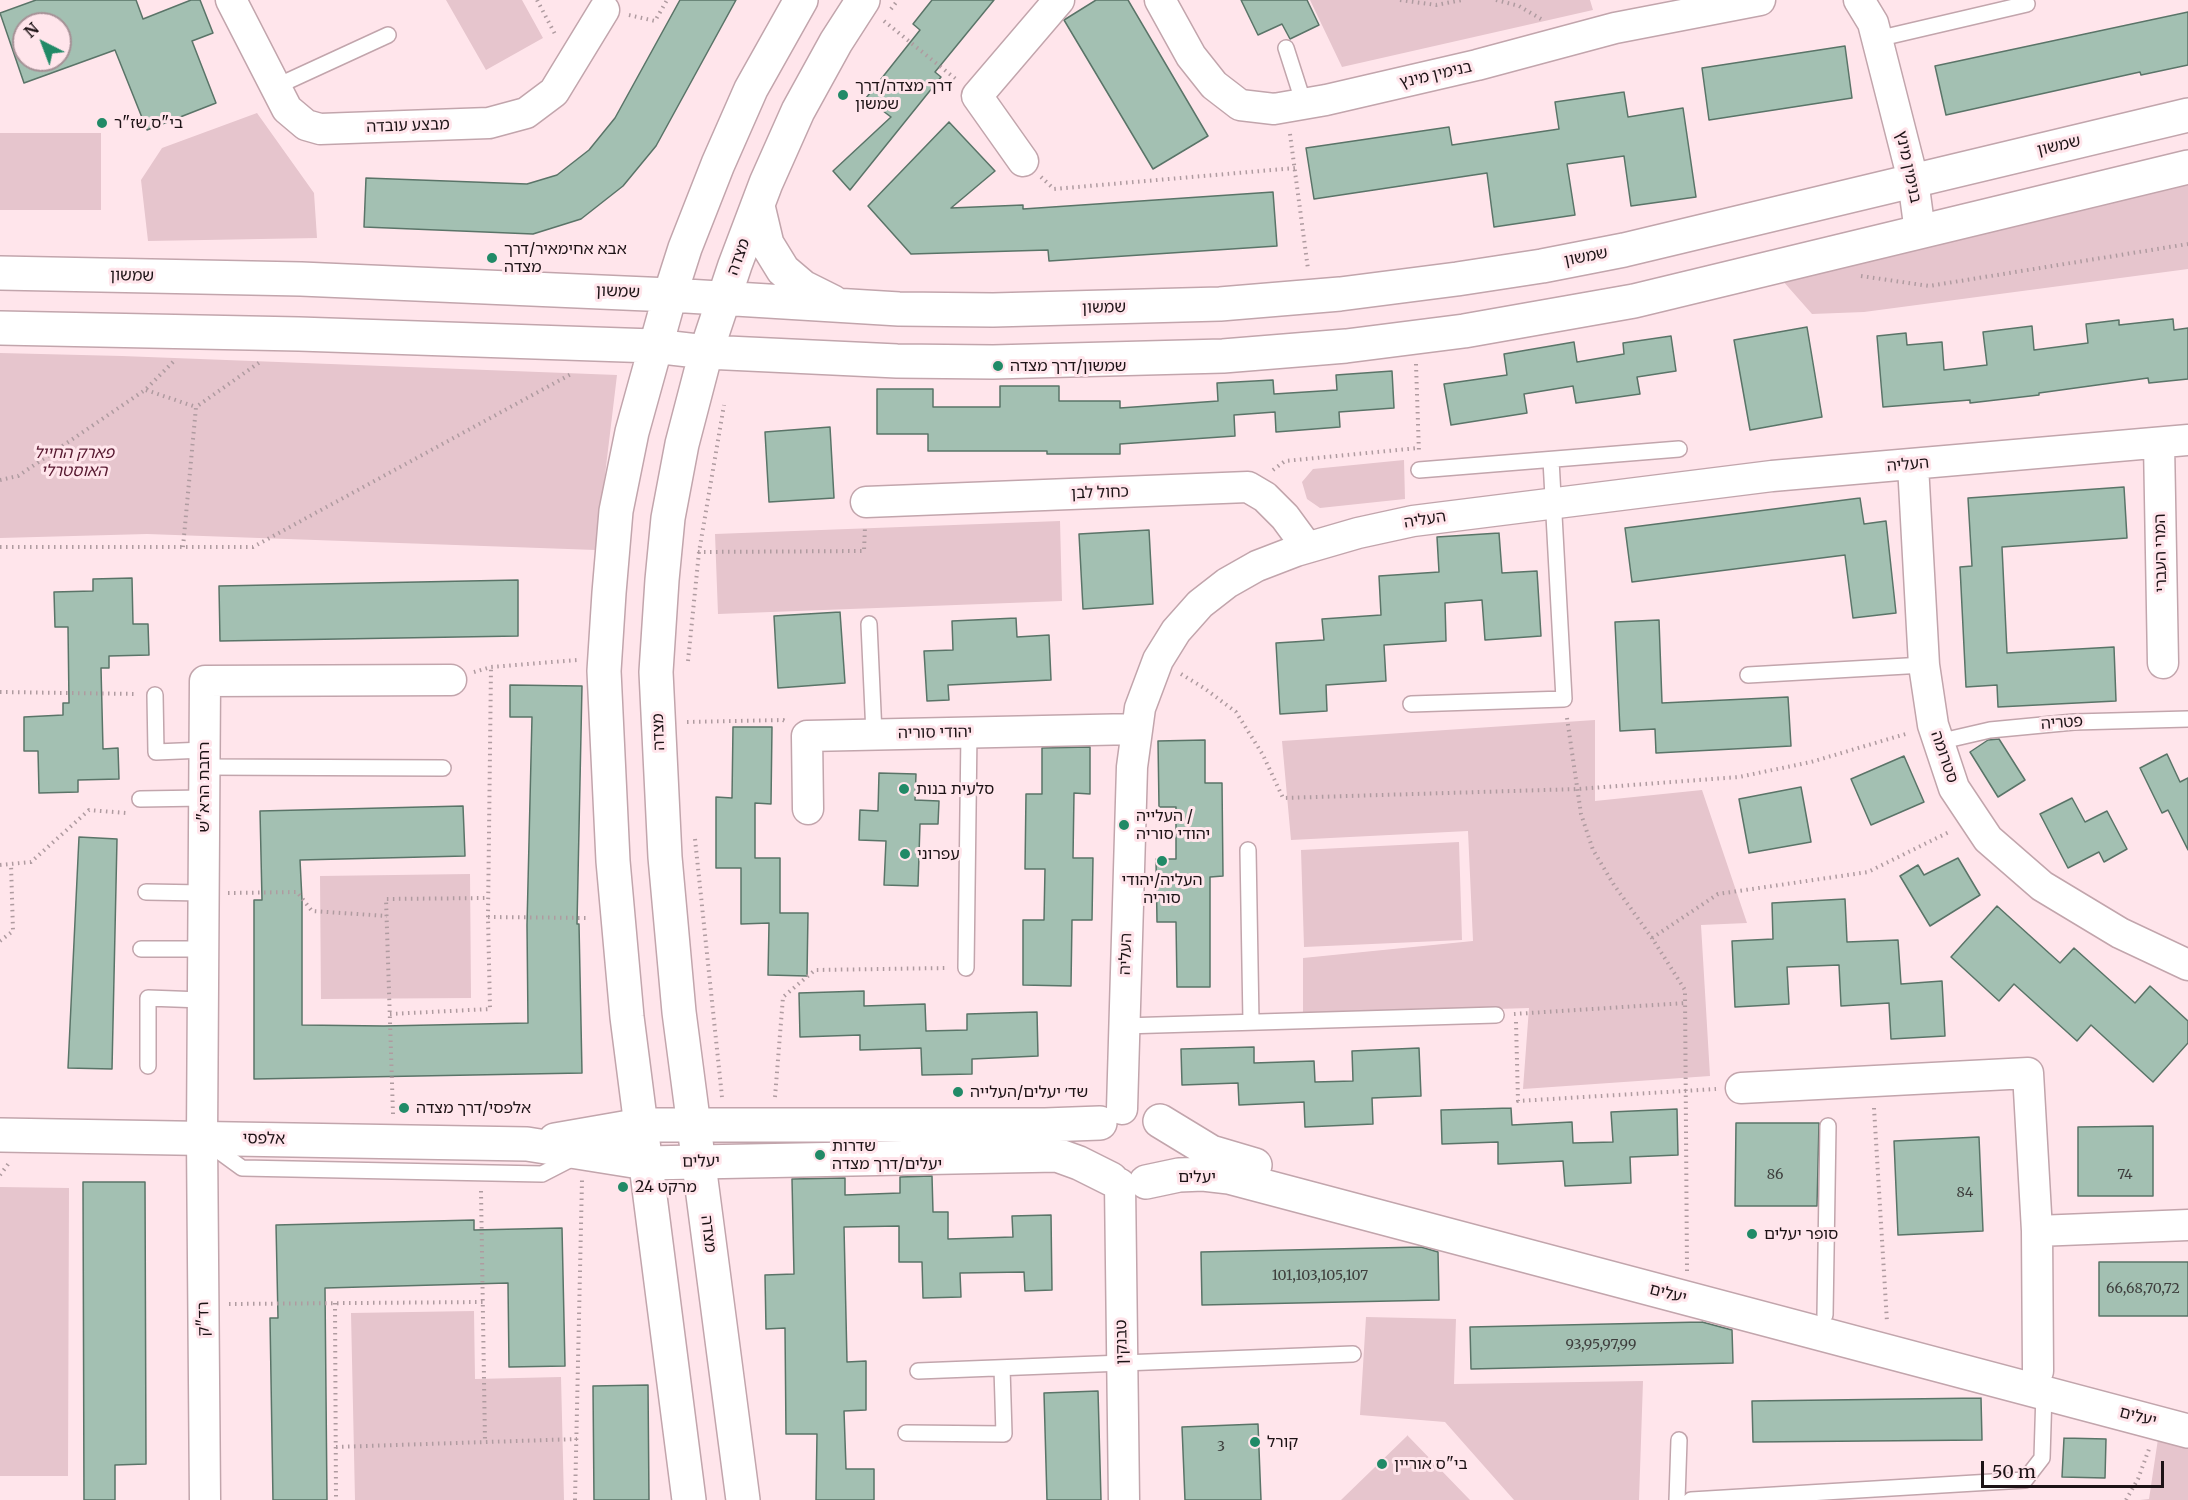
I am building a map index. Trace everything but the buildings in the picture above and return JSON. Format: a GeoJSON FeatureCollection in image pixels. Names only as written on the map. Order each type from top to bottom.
{"type":"FeatureCollection","features":[{"type":"Feature","properties":{"kind":"main road"},"geometry":{"type":"LineString","coordinates":[[689,1500],[627,1017],[608,780],[605,657],[616,511],[632,432],[654,346],[685,248],[718,164],[751,88],[801,0]]}},
{"type":"Feature","properties":{"kind":"main road","name":"מצדה"},"geometry":{"type":"LineString","coordinates":[[743,1500],[699,1162],[709,1125],[679,1012],[665,857],[656,672],[665,552],[668,518],[682,444],[706,351],[724,299],[758,206],[798,111],[836,42],[862,1]]}},
{"type":"Feature","properties":{"kind":"main road","name":"שמשון"},"geometry":{"type":"LineString","coordinates":[[0,273],[301,279],[670,295],[899,309],[1127,308],[1220,304],[1312,297],[1542,266],[1623,250],[2188,115]]}},
{"type":"Feature","properties":{"kind":"main road"},"geometry":{"type":"LineString","coordinates":[[0,328],[299,334],[654,346],[897,361],[1094,360],[1223,356],[1346,346],[1415,337],[1551,317],[1634,301],[2188,167]]}},
{"type":"Feature","properties":{"kind":"main road"},"geometry":{"type":"LineString","coordinates":[[758,206],[767,244],[783,270],[803,287],[840,306]]}},
{"type":"Feature","properties":{"kind":"main road"},"geometry":{"type":"LineString","coordinates":[[641,1125],[1054,1125],[1111,1116],[1135,1108],[1150,1113],[1160,1121],[1167,1132],[1170,1146],[1167,1161],[1158,1174],[1126,1182],[1100,1171],[1094,1159],[1092,1145],[1095,1132],[1111,1116]]}},
{"type":"Feature","properties":{"kind":"main road","name":"יעלים"},"geometry":{"type":"LineString","coordinates":[[1160,1121],[1211,1152],[1267,1169],[1887,1332],[2173,1427]]}},
{"type":"Feature","properties":{"kind":"main road","name":"אלפסי"},"geometry":{"type":"LineString","coordinates":[[527,1144],[641,1125]]}},
{"type":"Feature","properties":{"kind":"main road","name":"אלפסי"},"geometry":{"type":"LineString","coordinates":[[0,1135],[527,1144],[646,1163]]}},
{"type":"Feature","properties":{"kind":"main road","name":"יעלים"},"geometry":{"type":"LineString","coordinates":[[646,1163],[1057,1155],[1126,1182],[1179,1175],[1203,1174],[1228,1177],[2041,1382],[2188,1410]]}},
{"type":"Feature","properties":{"kind":"street","name":"מבצע עובדה"},"geometry":{"type":"LineString","coordinates":[[231,0],[287,109],[306,125],[320,129],[489,123],[526,113],[554,92],[572,66],[604,10]]}},
{"type":"Feature","properties":{"kind":"street"},"geometry":{"type":"LineString","coordinates":[[1023,160],[976,96],[1059,0]]}},
{"type":"Feature","properties":{"kind":"street","name":"בנימין מינץ"},"geometry":{"type":"LineString","coordinates":[[1160,0],[1191,56],[1214,85],[1240,105],[1274,109],[1477,65],[1615,28],[1760,0]]}},
{"type":"Feature","properties":{"kind":"street","name":"בנימין מינץ"},"geometry":{"type":"LineString","coordinates":[[1859,0],[1873,23],[1913,180],[1920,232]]}},
{"type":"Feature","properties":{"kind":"street","name":"העליה"},"geometry":{"type":"LineString","coordinates":[[1111,1116],[1123,1026],[1132,766],[1140,708],[1158,660],[1176,631],[1200,604],[1227,583],[1257,566],[1307,547],[1358,532],[1413,521],[1772,476],[2188,440]]}},
{"type":"Feature","properties":{"kind":"street","name":"המרי העברי"},"geometry":{"type":"LineString","coordinates":[[2159,443],[2163,663]]}},
{"type":"Feature","properties":{"kind":"street","name":"סטרומה"},"geometry":{"type":"LineString","coordinates":[[1913,465],[1924,665],[1936,734],[1954,788],[1988,839],[2042,886],[2120,933],[2188,965]]}},
{"type":"Feature","properties":{"kind":"street"},"geometry":{"type":"LineString","coordinates":[[1248,487],[1265,497],[1285,516],[1307,547]]}},
{"type":"Feature","properties":{"kind":"street","name":"כחול לבן"},"geometry":{"type":"LineString","coordinates":[[866,502],[1248,487]]}},
{"type":"Feature","properties":{"kind":"street","name":"רחבת הרא\"ש"},"geometry":{"type":"LineString","coordinates":[[202,1138],[204,681],[451,680]]}},
{"type":"Feature","properties":{"kind":"street","name":"יהודי סוריה"},"geometry":{"type":"LineString","coordinates":[[807,735],[1137,729]]}},
{"type":"Feature","properties":{"kind":"street"},"geometry":{"type":"LineString","coordinates":[[807,735],[808,809]]}},
{"type":"Feature","properties":{"kind":"street"},"geometry":{"type":"LineString","coordinates":[[1741,1088],[2028,1073],[2037,1231],[2041,1382]]}},
{"type":"Feature","properties":{"kind":"street","name":"רד\"ק"},"geometry":{"type":"LineString","coordinates":[[202,1138],[205,1500]]}},
{"type":"Feature","properties":{"kind":"street","name":"טבנקין"},"geometry":{"type":"LineString","coordinates":[[1124,1500],[1122,1363],[1126,1182]]}},
{"type":"Feature","properties":{"kind":"street"},"geometry":{"type":"LineString","coordinates":[[2037,1231],[2188,1225]]}},
{"type":"Feature","properties":{"kind":"lane"},"geometry":{"type":"LineString","coordinates":[[1877,39],[2027,4]]}},
{"type":"Feature","properties":{"kind":"lane"},"geometry":{"type":"LineString","coordinates":[[275,87],[388,35]]}},
{"type":"Feature","properties":{"kind":"lane"},"geometry":{"type":"LineString","coordinates":[[1286,48],[1295,106]]}},
{"type":"Feature","properties":{"kind":"lane"},"geometry":{"type":"LineString","coordinates":[[1419,470],[1679,449]]}},
{"type":"Feature","properties":{"kind":"lane"},"geometry":{"type":"LineString","coordinates":[[1411,704],[1564,699],[1551,460]]}},
{"type":"Feature","properties":{"kind":"lane"},"geometry":{"type":"LineString","coordinates":[[869,624],[874,734]]}},
{"type":"Feature","properties":{"kind":"lane"},"geometry":{"type":"LineString","coordinates":[[1748,675],[1924,665]]}},
{"type":"Feature","properties":{"kind":"lane"},"geometry":{"type":"LineString","coordinates":[[155,694],[156,752],[204,758],[443,768]]}},
{"type":"Feature","properties":{"kind":"lane","name":"פטריה"},"geometry":{"type":"LineString","coordinates":[[1936,734],[2074,722],[2188,719]]}},
{"type":"Feature","properties":{"kind":"lane"},"geometry":{"type":"LineString","coordinates":[[966,968],[969,732]]}},
{"type":"Feature","properties":{"kind":"lane"},"geometry":{"type":"LineString","coordinates":[[138,806],[204,798]]}},
{"type":"Feature","properties":{"kind":"lane"},"geometry":{"type":"LineString","coordinates":[[1248,849],[1251,1022]]}},
{"type":"Feature","properties":{"kind":"lane"},"geometry":{"type":"LineString","coordinates":[[146,892],[203,893]]}},
{"type":"Feature","properties":{"kind":"lane"},"geometry":{"type":"LineString","coordinates":[[141,949],[203,949]]}},
{"type":"Feature","properties":{"kind":"lane"},"geometry":{"type":"LineString","coordinates":[[148,1066],[148,998],[202,1000]]}},
{"type":"Feature","properties":{"kind":"lane"},"geometry":{"type":"LineString","coordinates":[[1123,1026],[1496,1015]]}},
{"type":"Feature","properties":{"kind":"lane"},"geometry":{"type":"LineString","coordinates":[[1825,1315],[1828,1126]]}},
{"type":"Feature","properties":{"kind":"lane"},"geometry":{"type":"LineString","coordinates":[[202,1138],[242,1168],[542,1174],[583,1153]]}},
{"type":"Feature","properties":{"kind":"lane"},"geometry":{"type":"LineString","coordinates":[[918,1371],[1353,1354]]}},
{"type":"Feature","properties":{"kind":"lane"},"geometry":{"type":"LineString","coordinates":[[906,1433],[1004,1434],[1002,1368]]}},
{"type":"Feature","properties":{"kind":"lane"},"geometry":{"type":"LineString","coordinates":[[1691,1500],[2025,1480],[2042,1458],[2041,1382]]}},
{"type":"Feature","properties":{"kind":"lane"},"geometry":{"type":"LineString","coordinates":[[1677,1500],[1679,1440]]}},
{"type":"Feature","properties":{"kind":"path"},"geometry":{"type":"LineString","coordinates":[[537,0],[572,66]]}},
{"type":"Feature","properties":{"kind":"path"},"geometry":{"type":"LineString","coordinates":[[604,10],[655,21],[667,0]]}},
{"type":"Feature","properties":{"kind":"path"},"geometry":{"type":"LineString","coordinates":[[1400,0],[1436,5],[1462,0]]}},
{"type":"Feature","properties":{"kind":"path"},"geometry":{"type":"LineString","coordinates":[[1496,0],[1519,6],[1546,22],[1562,43]]}},
{"type":"Feature","properties":{"kind":"path"},"geometry":{"type":"LineString","coordinates":[[862,1],[976,96]]}},
{"type":"Feature","properties":{"kind":"path"},"geometry":{"type":"LineString","coordinates":[[1295,106],[1295,168],[1312,297]]}},
{"type":"Feature","properties":{"kind":"path"},"geometry":{"type":"LineString","coordinates":[[1023,160],[1054,189],[1295,168]]}},
{"type":"Feature","properties":{"kind":"path"},"geometry":{"type":"LineString","coordinates":[[1859,276],[1929,286],[2188,244]]}},
{"type":"Feature","properties":{"kind":"path"},"geometry":{"type":"LineString","coordinates":[[0,480],[18,476],[145,390],[204,332]]}},
{"type":"Feature","properties":{"kind":"path"},"geometry":{"type":"LineString","coordinates":[[1415,337],[1419,470]]}},
{"type":"Feature","properties":{"kind":"path"},"geometry":{"type":"LineString","coordinates":[[183,547],[196,407],[262,360]]}},
{"type":"Feature","properties":{"kind":"path"},"geometry":{"type":"LineString","coordinates":[[0,547],[253,547],[583,367]]}},
{"type":"Feature","properties":{"kind":"path"},"geometry":{"type":"LineString","coordinates":[[145,390],[196,407]]}},
{"type":"Feature","properties":{"kind":"path"},"geometry":{"type":"LineString","coordinates":[[687,672],[699,552],[725,400]]}},
{"type":"Feature","properties":{"kind":"path"},"geometry":{"type":"LineString","coordinates":[[1248,487],[1285,461],[1418,448]]}},
{"type":"Feature","properties":{"kind":"path"},"geometry":{"type":"LineString","coordinates":[[665,552],[864,551],[866,502]]}},
{"type":"Feature","properties":{"kind":"path"},"geometry":{"type":"LineString","coordinates":[[451,680],[491,668],[605,657]]}},
{"type":"Feature","properties":{"kind":"path"},"geometry":{"type":"LineString","coordinates":[[1158,660],[1204,688],[1236,712],[1263,755],[1283,798],[1578,789],[1739,777],[1936,734]]}},
{"type":"Feature","properties":{"kind":"path"},"geometry":{"type":"LineString","coordinates":[[390,1014],[490,1009],[488,898],[491,668]]}},
{"type":"Feature","properties":{"kind":"path"},"geometry":{"type":"LineString","coordinates":[[0,692],[155,694]]}},
{"type":"Feature","properties":{"kind":"path"},"geometry":{"type":"LineString","coordinates":[[1564,699],[1581,814],[1593,850],[1685,990],[1687,1279]]}},
{"type":"Feature","properties":{"kind":"path"},"geometry":{"type":"LineString","coordinates":[[658,722],[783,720],[807,735]]}},
{"type":"Feature","properties":{"kind":"path"},"geometry":{"type":"LineString","coordinates":[[0,865],[31,862],[89,810],[138,806]]}},
{"type":"Feature","properties":{"kind":"path"},"geometry":{"type":"LineString","coordinates":[[1652,938],[1718,894],[1868,872],[1975,819]]}},
{"type":"Feature","properties":{"kind":"path"},"geometry":{"type":"LineString","coordinates":[[694,829],[709,1125]]}},
{"type":"Feature","properties":{"kind":"path"},"geometry":{"type":"LineString","coordinates":[[0,941],[13,931],[11,864]]}},
{"type":"Feature","properties":{"kind":"path"},"geometry":{"type":"LineString","coordinates":[[203,893],[297,892],[312,911],[387,915]]}},
{"type":"Feature","properties":{"kind":"path"},"geometry":{"type":"LineString","coordinates":[[394,1142],[386,899],[488,898]]}},
{"type":"Feature","properties":{"kind":"path"},"geometry":{"type":"LineString","coordinates":[[488,916],[618,918]]}},
{"type":"Feature","properties":{"kind":"path"},"geometry":{"type":"LineString","coordinates":[[772,1125],[783,997],[814,970],[966,968]]}},
{"type":"Feature","properties":{"kind":"path"},"geometry":{"type":"LineString","coordinates":[[1496,1015],[1686,1003]]}},
{"type":"Feature","properties":{"kind":"path"},"geometry":{"type":"LineString","coordinates":[[1515,1013],[1518,1101],[1741,1088]]}},
{"type":"Feature","properties":{"kind":"path"},"geometry":{"type":"LineString","coordinates":[[1873,1081],[1887,1332]]}},
{"type":"Feature","properties":{"kind":"path"},"geometry":{"type":"LineString","coordinates":[[575,1500],[583,1153]]}},
{"type":"Feature","properties":{"kind":"path"},"geometry":{"type":"LineString","coordinates":[[481,1174],[485,1442]]}},
{"type":"Feature","properties":{"kind":"path"},"geometry":{"type":"LineString","coordinates":[[203,1304],[483,1302]]}},
{"type":"Feature","properties":{"kind":"path"},"geometry":{"type":"LineString","coordinates":[[335,1303],[336,1500]]}},
{"type":"Feature","properties":{"kind":"path"},"geometry":{"type":"LineString","coordinates":[[2126,1500],[2173,1427]]}},
{"type":"Feature","properties":{"kind":"path"},"geometry":{"type":"LineString","coordinates":[[336,1447],[577,1439]]}},
{"type":"Feature","properties":{"kind":"green space"},"geometry":{"type":"Polygon","coordinates":[[[446,0],[522,0],[543,38],[486,70],[446,0]]]}},
{"type":"Feature","properties":{"kind":"green space"},"geometry":{"type":"Polygon","coordinates":[[[1310,0],[1590,0],[1593,10],[1342,67],[1310,0]]]}},
{"type":"Feature","properties":{"kind":"green space"},"geometry":{"type":"Polygon","coordinates":[[[257,113],[314,193],[317,238],[148,241],[141,180],[162,148],[257,113]]]}},
{"type":"Feature","properties":{"kind":"green space"},"geometry":{"type":"Polygon","coordinates":[[[0,133],[101,133],[101,210],[0,210],[0,133]]]}},
{"type":"Feature","properties":{"kind":"green space"},"geometry":{"type":"Polygon","coordinates":[[[2188,184],[2188,269],[1864,312],[1812,314],[1782,280],[2188,184]]]}},
{"type":"Feature","properties":{"kind":"green space","name":"פארק החייל האוסטרלי"},"geometry":{"type":"Polygon","coordinates":[[[0,353],[617,375],[596,550],[147,534],[0,538],[0,353]]]}},
{"type":"Feature","properties":{"kind":"green space"},"geometry":{"type":"Polygon","coordinates":[[[1404,460],[1405,499],[1320,508],[1307,499],[1302,482],[1313,469],[1404,460]]]}},
{"type":"Feature","properties":{"kind":"green space"},"geometry":{"type":"Polygon","coordinates":[[[1060,521],[1062,601],[718,614],[715,534],[1060,521]]]}},
{"type":"Feature","properties":{"kind":"green space"},"geometry":{"type":"Polygon","coordinates":[[[1595,720],[1595,801],[1702,790],[1747,923],[1701,925],[1710,1076],[1523,1089],[1529,1008],[1303,1015],[1303,958],[1473,941],[1468,831],[1291,840],[1282,741],[1595,720]]]}},
{"type":"Feature","properties":{"kind":"green space"},"geometry":{"type":"Polygon","coordinates":[[[1459,842],[1462,940],[1304,947],[1301,850],[1459,842]]]}},
{"type":"Feature","properties":{"kind":"green space"},"geometry":{"type":"Polygon","coordinates":[[[470,874],[471,998],[321,999],[320,876],[470,874]]]}},
{"type":"Feature","properties":{"kind":"green space"},"geometry":{"type":"Polygon","coordinates":[[[0,1187],[69,1188],[68,1476],[0,1476],[0,1187]]]}},
{"type":"Feature","properties":{"kind":"green space"},"geometry":{"type":"Polygon","coordinates":[[[474,1311],[475,1379],[561,1377],[564,1500],[355,1500],[351,1313],[474,1311]]]}},
{"type":"Feature","properties":{"kind":"green space"},"geometry":{"type":"Polygon","coordinates":[[[1366,1317],[1456,1319],[1454,1384],[1643,1381],[1639,1500],[1514,1500],[1445,1422],[1360,1415],[1366,1317]]]}},
{"type":"Feature","properties":{"kind":"green space"},"geometry":{"type":"Polygon","coordinates":[[[1407,1436],[1470,1500],[1341,1500],[1407,1436]]]}},
{"type":"Feature","properties":{"kind":"green space"},"geometry":{"type":"Polygon","coordinates":[[[2158,1439],[2188,1447],[2188,1500],[2140,1500],[2149,1499],[2158,1439]]]}},
{"type":"Feature","properties":{"kind":"place","name":"דרך מצדה/דרך שמשון"},"geometry":{"type":"Point","coordinates":[843,95]}},
{"type":"Feature","properties":{"kind":"place","name":"בי\"ס שז\"ר"},"geometry":{"type":"Point","coordinates":[102,123]}},
{"type":"Feature","properties":{"kind":"place","name":"אבא אחימאיר/דרך מצדה"},"geometry":{"type":"Point","coordinates":[492,258]}},
{"type":"Feature","properties":{"kind":"place","name":"שמשון/דרך מצדה"},"geometry":{"type":"Point","coordinates":[998,366]}},
{"type":"Feature","properties":{"kind":"place","name":"סלעית בנות"},"geometry":{"type":"Point","coordinates":[904,789]}},
{"type":"Feature","properties":{"kind":"place","name":"העלייה / יהודי סוריה"},"geometry":{"type":"Point","coordinates":[1124,825]}},
{"type":"Feature","properties":{"kind":"place","name":"עפרוני"},"geometry":{"type":"Point","coordinates":[905,854]}},
{"type":"Feature","properties":{"kind":"place","name":"העליה/יהודי סוריה"},"geometry":{"type":"Point","coordinates":[1162,861]}},
{"type":"Feature","properties":{"kind":"place","name":"שד׳ יעלים/העלייה"},"geometry":{"type":"Point","coordinates":[958,1092]}},
{"type":"Feature","properties":{"kind":"place","name":"אלפסי/דרך מצדה"},"geometry":{"type":"Point","coordinates":[404,1108]}},
{"type":"Feature","properties":{"kind":"place","name":"שדרות יעלים/דרך מצדה"},"geometry":{"type":"Point","coordinates":[820,1155]}},
{"type":"Feature","properties":{"kind":"place","name":"מרקט 24"},"geometry":{"type":"Point","coordinates":[623,1187]}},
{"type":"Feature","properties":{"kind":"place","name":"סופר יעלים"},"geometry":{"type":"Point","coordinates":[1752,1234]}},
{"type":"Feature","properties":{"kind":"place","name":"קורל"},"geometry":{"type":"Point","coordinates":[1255,1442]}},
{"type":"Feature","properties":{"kind":"place","name":"בי\"ס אוריין"},"geometry":{"type":"Point","coordinates":[1382,1464]}}]}
